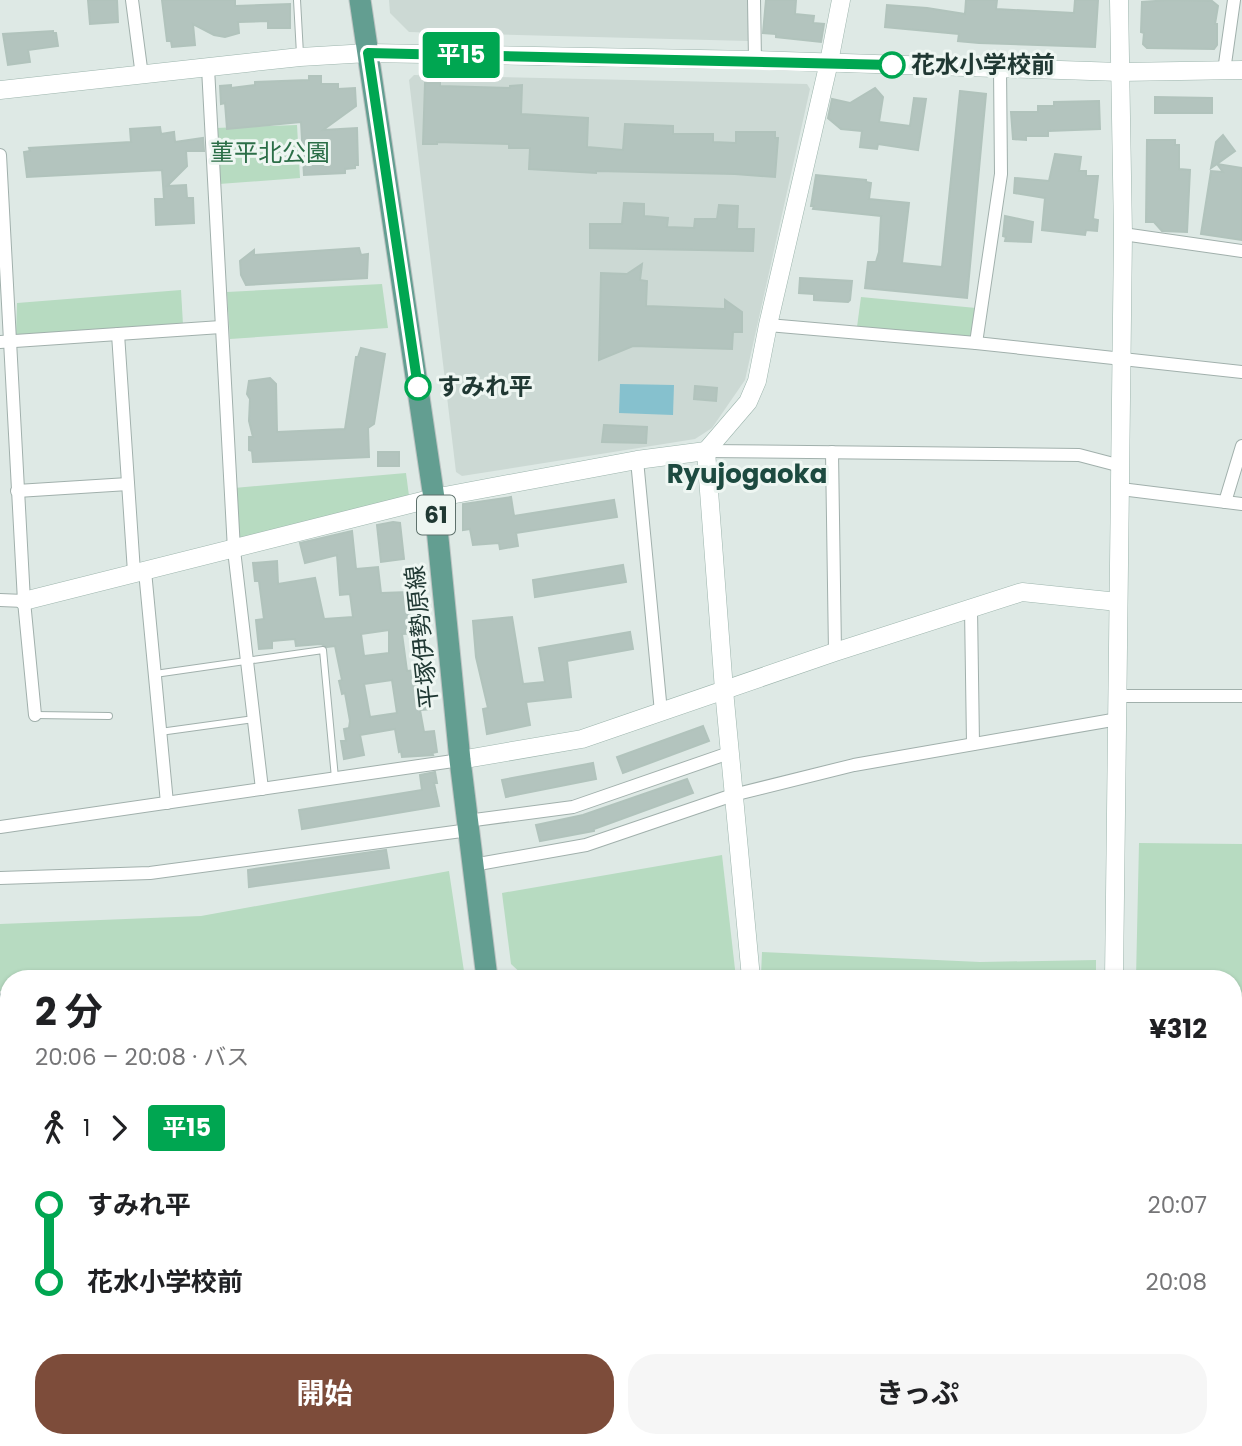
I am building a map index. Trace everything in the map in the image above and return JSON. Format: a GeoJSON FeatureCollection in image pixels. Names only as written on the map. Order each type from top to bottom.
{"type":"FeatureCollection","features":[{"type":"Feature","properties":{"kind":"main road","name":"平塚伊勢原線"},"geometry":{"type":"LineString","coordinates":[[360,0],[434,498],[460,760],[486,970]]}},
{"type":"Feature","properties":{"kind":"street"},"geometry":{"type":"LineString","coordinates":[[132,0],[142,76]]}},
{"type":"Feature","properties":{"kind":"street"},"geometry":{"type":"LineString","coordinates":[[754,0],[755,60]]}},
{"type":"Feature","properties":{"kind":"street"},"geometry":{"type":"LineString","coordinates":[[750,970],[729,753],[706,451],[748,402],[757,380],[841,0]]}},
{"type":"Feature","properties":{"kind":"street"},"geometry":{"type":"LineString","coordinates":[[1114,970],[1123,234],[1119,0]]}},
{"type":"Feature","properties":{"kind":"street"},"geometry":{"type":"LineString","coordinates":[[0,90],[300,57],[368,53],[755,60],[1120,72],[1233,71],[1234,0]]}},
{"type":"Feature","properties":{"kind":"street"},"geometry":{"type":"LineString","coordinates":[[208,68],[234,550],[262,789]]}},
{"type":"Feature","properties":{"kind":"street"},"geometry":{"type":"LineString","coordinates":[[976,343],[1002,174],[1000,68]]}},
{"type":"Feature","properties":{"kind":"street"},"geometry":{"type":"LineString","coordinates":[[0,155],[4,342],[35,715]]}},
{"type":"Feature","properties":{"kind":"street"},"geometry":{"type":"LineString","coordinates":[[1123,234],[1242,251]]}},
{"type":"Feature","properties":{"kind":"street"},"geometry":{"type":"LineString","coordinates":[[768,325],[976,343],[1242,372]]}},
{"type":"Feature","properties":{"kind":"street"},"geometry":{"type":"LineString","coordinates":[[4,342],[221,327]]}},
{"type":"Feature","properties":{"kind":"street"},"geometry":{"type":"LineString","coordinates":[[118,334],[128,484],[155,674],[167,803]]}},
{"type":"Feature","properties":{"kind":"street"},"geometry":{"type":"LineString","coordinates":[[1225,502],[1242,446]]}},
{"type":"Feature","properties":{"kind":"street"},"geometry":{"type":"LineString","coordinates":[[0,600],[24,601],[434,498],[637,460],[706,451],[1079,455],[1121,466]]}},
{"type":"Feature","properties":{"kind":"street"},"geometry":{"type":"LineString","coordinates":[[832,452],[835,652]]}},
{"type":"Feature","properties":{"kind":"street"},"geometry":{"type":"LineString","coordinates":[[637,460],[661,712]]}},
{"type":"Feature","properties":{"kind":"street"},"geometry":{"type":"LineString","coordinates":[[17,491],[128,484]]}},
{"type":"Feature","properties":{"kind":"street"},"geometry":{"type":"LineString","coordinates":[[1121,489],[1242,504]]}},
{"type":"Feature","properties":{"kind":"street"},"geometry":{"type":"LineString","coordinates":[[0,827],[460,760],[582,739],[835,652],[1022,592],[1118,602]]}},
{"type":"Feature","properties":{"kind":"street"},"geometry":{"type":"LineString","coordinates":[[971,608],[973,744]]}},
{"type":"Feature","properties":{"kind":"street"},"geometry":{"type":"LineString","coordinates":[[1118,696],[1242,696]]}},
{"type":"Feature","properties":{"kind":"street"},"geometry":{"type":"LineString","coordinates":[[473,865],[586,845],[733,795],[854,765],[1118,719]]}},
{"type":"Feature","properties":{"kind":"street"},"geometry":{"type":"LineString","coordinates":[[0,878],[150,873],[573,807],[729,753]]}},
{"type":"Feature","properties":{"kind":"lane"},"geometry":{"type":"LineString","coordinates":[[297,0],[300,57]]}},
{"type":"Feature","properties":{"kind":"lane"},"geometry":{"type":"LineString","coordinates":[[155,674],[323,650],[335,778]]}},
{"type":"Feature","properties":{"kind":"lane"},"geometry":{"type":"LineString","coordinates":[[35,715],[109,716]]}},
{"type":"Feature","properties":{"kind":"lane"},"geometry":{"type":"LineString","coordinates":[[160,732],[254,719]]}},
{"type":"Feature","properties":{"kind":"shaded area"},"geometry":{"type":"Polygon","coordinates":[[[389,0],[748,0],[748,41],[409,32],[390,13],[389,0]]]}},
{"type":"Feature","properties":{"kind":"shaded area"},"geometry":{"type":"Polygon","coordinates":[[[414,75],[807,84],[810,89],[745,380],[712,428],[695,439],[462,476],[456,472],[409,80],[414,75]]]}},
{"type":"Feature","properties":{"kind":"green space","name":"菫平北公園"},"geometry":{"type":"Polygon","coordinates":[[[297,125],[300,178],[219,184],[215,128],[297,125]]]}},
{"type":"Feature","properties":{"kind":"green space"},"geometry":{"type":"Polygon","coordinates":[[[382,284],[388,328],[230,339],[227,292],[382,284]]]}},
{"type":"Feature","properties":{"kind":"green space"},"geometry":{"type":"Polygon","coordinates":[[[181,290],[183,325],[16,336],[17,303],[181,290]]]}},
{"type":"Feature","properties":{"kind":"green space"},"geometry":{"type":"Polygon","coordinates":[[[861,297],[976,308],[977,338],[857,327],[861,297]]]}},
{"type":"Feature","properties":{"kind":"green space"},"geometry":{"type":"Polygon","coordinates":[[[406,473],[409,496],[238,541],[234,488],[406,473]]]}},
{"type":"Feature","properties":{"kind":"green space"},"geometry":{"type":"Polygon","coordinates":[[[1139,843],[1242,844],[1242,970],[1136,970],[1139,843]]]}},
{"type":"Feature","properties":{"kind":"green space"},"geometry":{"type":"Polygon","coordinates":[[[722,855],[735,970],[517,970],[511,964],[502,893],[722,855]]]}},
{"type":"Feature","properties":{"kind":"green space"},"geometry":{"type":"Polygon","coordinates":[[[449,871],[464,970],[0,970],[0,924],[201,916],[449,871]]]}},
{"type":"Feature","properties":{"kind":"green space"},"geometry":{"type":"Polygon","coordinates":[[[762,952],[980,962],[1096,960],[1096,970],[761,970],[762,952]]]}},
{"type":"Feature","properties":{"kind":"water"},"geometry":{"type":"Polygon","coordinates":[[[620,384],[674,385],[673,415],[619,413],[620,384]]]}},
{"type":"Feature","properties":{"kind":"building"},"geometry":{"type":"Polygon","coordinates":[[[88,0],[117,0],[118,22],[90,24],[88,0]]]}},
{"type":"Feature","properties":{"kind":"building"},"geometry":{"type":"Polygon","coordinates":[[[162,0],[235,0],[235,6],[290,4],[290,28],[268,28],[268,21],[238,22],[239,33],[225,37],[214,35],[193,24],[195,45],[172,47],[171,41],[167,41],[162,0]]]}},
{"type":"Feature","properties":{"kind":"building"},"geometry":{"type":"Polygon","coordinates":[[[766,0],[796,0],[795,14],[814,16],[813,23],[824,24],[821,42],[763,33],[766,0]]]}},
{"type":"Feature","properties":{"kind":"building"},"geometry":{"type":"Polygon","coordinates":[[[966,0],[997,0],[996,9],[1074,13],[1075,0],[1098,0],[1095,47],[958,41],[959,34],[885,27],[887,5],[965,14],[966,0]]]}},
{"type":"Feature","properties":{"kind":"building"},"geometry":{"type":"Polygon","coordinates":[[[1212,1],[1218,6],[1215,24],[1217,45],[1214,49],[1147,48],[1143,44],[1142,2],[1212,1]]]}},
{"type":"Feature","properties":{"kind":"building"},"geometry":{"type":"Polygon","coordinates":[[[56,33],[58,46],[28,50],[30,62],[8,65],[3,34],[56,33]]]}},
{"type":"Feature","properties":{"kind":"building"},"geometry":{"type":"Polygon","coordinates":[[[309,76],[321,76],[321,84],[338,84],[338,89],[355,88],[356,106],[323,130],[357,128],[358,165],[345,169],[345,173],[304,175],[301,122],[227,129],[225,103],[221,104],[220,86],[231,85],[231,88],[255,85],[255,82],[309,80],[309,76]]]}},
{"type":"Feature","properties":{"kind":"building"},"geometry":{"type":"Polygon","coordinates":[[[425,83],[440,83],[440,86],[510,88],[522,85],[521,114],[588,118],[587,147],[623,150],[625,124],[673,126],[673,134],[713,134],[713,142],[736,143],[736,132],[775,132],[775,138],[778,138],[775,177],[529,169],[530,148],[509,148],[509,144],[423,144],[425,83]]]}},
{"type":"Feature","properties":{"kind":"building"},"geometry":{"type":"Polygon","coordinates":[[[875,88],[883,97],[879,122],[910,126],[914,98],[926,99],[918,150],[878,144],[877,149],[860,147],[862,131],[841,129],[828,118],[832,99],[850,103],[875,88]]]}},
{"type":"Feature","properties":{"kind":"building"},"geometry":{"type":"Polygon","coordinates":[[[960,91],[986,94],[967,298],[865,288],[868,262],[876,262],[879,252],[881,216],[813,209],[814,206],[811,206],[816,175],[866,180],[871,183],[869,199],[909,203],[902,263],[942,267],[960,91]]]}},
{"type":"Feature","properties":{"kind":"building"},"geometry":{"type":"Polygon","coordinates":[[[1155,97],[1212,98],[1212,113],[1155,113],[1155,97]]]}},
{"type":"Feature","properties":{"kind":"building"},"geometry":{"type":"Polygon","coordinates":[[[1099,101],[1100,129],[1048,131],[1048,136],[1026,136],[1026,140],[1013,139],[1011,112],[1038,112],[1038,106],[1054,106],[1054,102],[1099,101]]]}},
{"type":"Feature","properties":{"kind":"building"},"geometry":{"type":"Polygon","coordinates":[[[160,127],[161,134],[174,132],[175,142],[203,138],[204,151],[186,151],[187,166],[167,186],[186,185],[187,198],[193,198],[194,223],[156,225],[155,199],[164,199],[162,170],[27,177],[24,152],[30,151],[29,148],[131,142],[130,129],[160,127]]]}},
{"type":"Feature","properties":{"kind":"building"},"geometry":{"type":"Polygon","coordinates":[[[1223,135],[1235,151],[1211,168],[1216,142],[1223,135]]]}},
{"type":"Feature","properties":{"kind":"building"},"geometry":{"type":"Polygon","coordinates":[[[1147,140],[1175,140],[1175,145],[1179,145],[1179,169],[1190,170],[1187,232],[1162,231],[1154,222],[1146,222],[1147,140]]]}},
{"type":"Feature","properties":{"kind":"building"},"geometry":{"type":"Polygon","coordinates":[[[1055,154],[1081,157],[1079,171],[1086,171],[1086,176],[1098,176],[1093,219],[1098,220],[1097,231],[1086,230],[1085,235],[1042,230],[1045,198],[1014,193],[1015,178],[1049,181],[1055,154]]]}},
{"type":"Feature","properties":{"kind":"building"},"geometry":{"type":"Polygon","coordinates":[[[1217,164],[1242,168],[1242,240],[1201,234],[1211,171],[1223,172],[1217,164]]]}},
{"type":"Feature","properties":{"kind":"building"},"geometry":{"type":"Polygon","coordinates":[[[624,203],[644,204],[644,216],[668,218],[667,227],[694,228],[695,219],[717,219],[719,205],[738,206],[737,229],[754,229],[753,251],[590,248],[590,224],[622,224],[624,203]]]}},
{"type":"Feature","properties":{"kind":"building"},"geometry":{"type":"Polygon","coordinates":[[[1005,216],[1033,222],[1031,242],[1005,241],[1005,216]]]}},
{"type":"Feature","properties":{"kind":"building"},"geometry":{"type":"Polygon","coordinates":[[[359,248],[361,255],[368,254],[367,278],[246,285],[241,275],[240,261],[254,250],[254,255],[359,248]]]}},
{"type":"Feature","properties":{"kind":"building"},"geometry":{"type":"Polygon","coordinates":[[[642,264],[640,280],[647,281],[646,306],[725,309],[725,300],[742,312],[742,332],[733,332],[732,349],[633,346],[599,360],[601,273],[627,274],[642,264]]]}},
{"type":"Feature","properties":{"kind":"building"},"geometry":{"type":"Polygon","coordinates":[[[800,278],[852,281],[850,300],[814,300],[814,294],[799,293],[800,278]]]}},
{"type":"Feature","properties":{"kind":"building"},"geometry":{"type":"Polygon","coordinates":[[[361,348],[385,354],[374,424],[368,428],[369,457],[253,462],[252,451],[249,450],[249,437],[253,437],[249,421],[250,399],[247,394],[249,381],[270,378],[276,384],[277,432],[345,429],[356,357],[361,348]]]}},
{"type":"Feature","properties":{"kind":"building"},"geometry":{"type":"Polygon","coordinates":[[[695,386],[717,388],[716,401],[694,399],[695,386]]]}},
{"type":"Feature","properties":{"kind":"building"},"geometry":{"type":"Polygon","coordinates":[[[604,425],[647,427],[646,443],[602,442],[604,425]]]}},
{"type":"Feature","properties":{"kind":"building"},"geometry":{"type":"Polygon","coordinates":[[[378,452],[399,452],[399,466],[378,466],[378,452]]]}},
{"type":"Feature","properties":{"kind":"building"},"geometry":{"type":"Polygon","coordinates":[[[511,497],[514,516],[614,500],[617,517],[516,533],[518,546],[500,549],[499,543],[473,545],[470,529],[463,530],[463,504],[511,497]]]}},
{"type":"Feature","properties":{"kind":"building"},"geometry":{"type":"Polygon","coordinates":[[[400,523],[404,559],[381,562],[377,525],[400,523]]]}},
{"type":"Feature","properties":{"kind":"building"},"geometry":{"type":"Polygon","coordinates":[[[352,531],[356,569],[378,567],[381,593],[409,592],[410,616],[419,615],[419,633],[402,634],[407,671],[426,669],[432,709],[420,710],[424,732],[434,731],[437,752],[432,753],[433,755],[402,757],[395,729],[360,735],[364,755],[344,759],[341,741],[346,741],[344,729],[349,728],[350,721],[345,693],[342,694],[339,681],[342,680],[335,646],[296,646],[295,639],[272,641],[272,648],[259,649],[256,620],[264,619],[259,581],[255,581],[253,563],[277,561],[278,584],[315,578],[324,619],[353,617],[350,594],[340,595],[337,555],[305,563],[300,543],[352,531]],[[389,630],[361,634],[364,656],[389,653],[389,630]],[[392,680],[364,684],[370,717],[397,713],[392,680]]]}},
{"type":"Feature","properties":{"kind":"building"},"geometry":{"type":"Polygon","coordinates":[[[623,565],[626,582],[535,597],[533,580],[623,565]]]}},
{"type":"Feature","properties":{"kind":"building"},"geometry":{"type":"Polygon","coordinates":[[[512,617],[523,684],[545,682],[539,648],[630,632],[633,649],[567,661],[571,697],[526,702],[530,725],[487,734],[483,709],[488,708],[476,657],[473,621],[512,617]]]}},
{"type":"Feature","properties":{"kind":"building"},"geometry":{"type":"Polygon","coordinates":[[[703,726],[709,741],[623,773],[617,757],[703,726]]]}},
{"type":"Feature","properties":{"kind":"building"},"geometry":{"type":"Polygon","coordinates":[[[593,763],[596,779],[506,797],[502,780],[593,763]]]}},
{"type":"Feature","properties":{"kind":"building"},"geometry":{"type":"Polygon","coordinates":[[[435,772],[437,783],[434,783],[439,806],[302,829],[299,810],[422,790],[420,775],[435,772]]]}},
{"type":"Feature","properties":{"kind":"building"},"geometry":{"type":"Polygon","coordinates":[[[687,779],[693,793],[594,831],[540,841],[536,825],[583,815],[687,779]]]}},
{"type":"Feature","properties":{"kind":"building"},"geometry":{"type":"Polygon","coordinates":[[[386,850],[389,868],[249,887],[248,870],[386,850]]]}},
{"type":"Feature","properties":{"kind":"bus line","name":"平15"},"geometry":{"type":"LineString","coordinates":[[418,387],[368,53],[892,65]]}},
{"type":"Feature","properties":{"kind":"place","name":"花水小学校前"},"geometry":{"type":"Point","coordinates":[892,65]}},
{"type":"Feature","properties":{"kind":"place","name":"すみれ平"},"geometry":{"type":"Point","coordinates":[418,387]}},
{"type":"Feature","properties":{"kind":"district","name":"Ryujogaoka"},"geometry":{"type":"Point","coordinates":[747,474]}}]}
